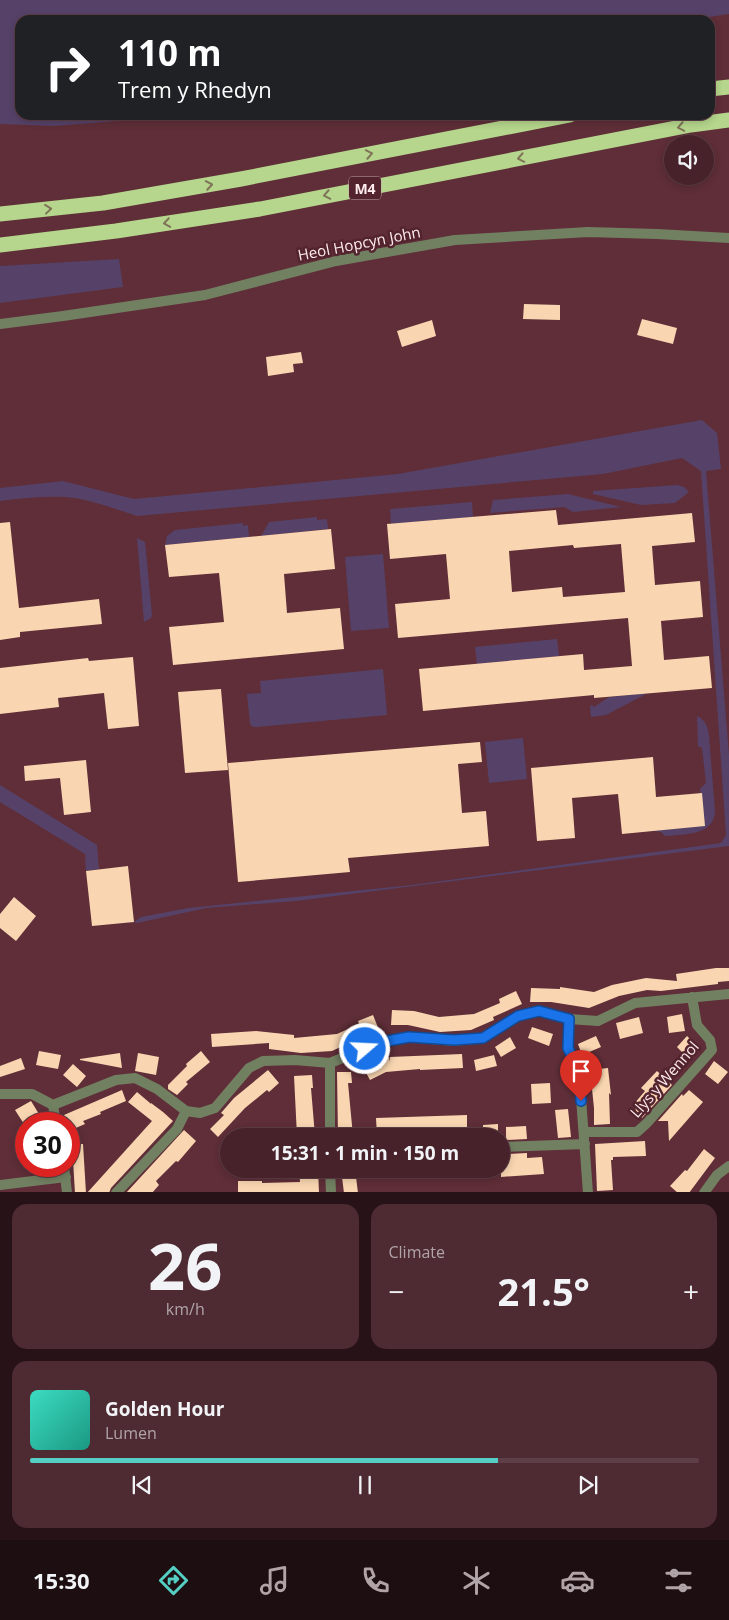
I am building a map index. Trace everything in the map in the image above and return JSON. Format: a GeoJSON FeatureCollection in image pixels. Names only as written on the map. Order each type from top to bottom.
{"type":"FeatureCollection","features":[{"type":"Feature","properties":{"kind":"highway"},"geometry":{"type":"LineString","coordinates":[[715,88],[729,87]]}},
{"type":"Feature","properties":{"kind":"highway","name":"M4"},"geometry":{"type":"LineString","coordinates":[[0,214],[103,203],[231,181],[544,120]]}},
{"type":"Feature","properties":{"kind":"highway","name":"M4"},"geometry":{"type":"LineString","coordinates":[[0,245],[116,231],[260,208],[691,125],[729,120]]}},
{"type":"Feature","properties":{"kind":"street","name":"Heol Hopcyn John"},"geometry":{"type":"LineString","coordinates":[[0,324],[205,295],[336,261],[455,240],[588,232],[729,238]]}},
{"type":"Feature","properties":{"kind":"street"},"geometry":{"type":"LineString","coordinates":[[0,1094],[32,1094],[53,1105],[116,1080],[135,1078],[157,1089],[186,1111],[200,1113],[214,1108],[249,1068],[263,1061],[295,1060],[330,1063],[382,1042],[409,1037],[454,1040],[483,1038],[518,1016],[539,1011],[569,1019],[598,1020],[635,1003],[729,994]]}},
{"type":"Feature","properties":{"kind":"street","name":"Llys y Wennol"},"geometry":{"type":"LineString","coordinates":[[584,1132],[636,1132],[647,1123],[712,1050],[710,1040],[697,1025],[692,998]]}},
{"type":"Feature","properties":{"kind":"street"},"geometry":{"type":"LineString","coordinates":[[569,1019],[568,1048],[579,1071],[588,1192]]}},
{"type":"Feature","properties":{"kind":"street"},"geometry":{"type":"LineString","coordinates":[[330,1063],[330,1128]]}},
{"type":"Feature","properties":{"kind":"street"},"geometry":{"type":"LineString","coordinates":[[53,1105],[54,1112]]}},
{"type":"Feature","properties":{"kind":"street"},"geometry":{"type":"LineString","coordinates":[[116,1192],[177,1129],[186,1111]]}},
{"type":"Feature","properties":{"kind":"street"},"geometry":{"type":"LineString","coordinates":[[510,1147],[585,1144]]}},
{"type":"Feature","properties":{"kind":"street"},"geometry":{"type":"LineString","coordinates":[[704,1192],[716,1175],[729,1166]]}},
{"type":"Feature","properties":{"kind":"street"},"geometry":{"type":"LineString","coordinates":[[0,1185],[66,1177],[67,1192]]}},
{"type":"Feature","properties":{"kind":"street"},"geometry":{"type":"LineString","coordinates":[[330,1178],[330,1192]]}},
{"type":"Feature","properties":{"kind":"shaded area"},"geometry":{"type":"Polygon","coordinates":[[[0,0],[729,0],[729,14],[715,16],[15,15],[15,120],[131,120],[54,126],[0,124],[0,0]]]}},
{"type":"Feature","properties":{"kind":"shaded area"},"geometry":{"type":"Polygon","coordinates":[[[119,259],[123,287],[0,303],[0,266],[119,259]]]}},
{"type":"Feature","properties":{"kind":"shaded area"},"geometry":{"type":"Polygon","coordinates":[[[702,420],[717,433],[721,469],[706,471],[729,755],[729,846],[296,901],[206,908],[137,923],[134,922],[141,917],[189,908],[412,885],[721,843],[726,835],[701,471],[682,458],[603,474],[137,516],[93,502],[66,497],[0,501],[0,488],[63,481],[134,499],[398,474],[702,420]]]}},
{"type":"Feature","properties":{"kind":"shaded area"},"geometry":{"type":"Polygon","coordinates":[[[677,485],[684,487],[689,492],[675,503],[641,505],[593,494],[593,491],[677,485]]]}},
{"type":"Feature","properties":{"kind":"shaded area"},"geometry":{"type":"Polygon","coordinates":[[[568,494],[621,507],[573,512],[564,507],[490,513],[493,500],[568,494]]]}},
{"type":"Feature","properties":{"kind":"shaded area"},"geometry":{"type":"Polygon","coordinates":[[[472,502],[473,517],[391,524],[390,509],[472,502]]]}},
{"type":"Feature","properties":{"kind":"shaded area"},"geometry":{"type":"Polygon","coordinates":[[[317,517],[317,520],[327,519],[328,529],[261,536],[269,522],[317,517]]]}},
{"type":"Feature","properties":{"kind":"shaded area"},"geometry":{"type":"Polygon","coordinates":[[[243,523],[243,526],[248,525],[249,537],[165,545],[167,536],[175,530],[243,523]]]}},
{"type":"Feature","properties":{"kind":"shaded area"},"geometry":{"type":"Polygon","coordinates":[[[137,538],[145,542],[152,615],[151,618],[144,622],[137,538]]]}},
{"type":"Feature","properties":{"kind":"shaded area"},"geometry":{"type":"Polygon","coordinates":[[[383,554],[389,628],[351,631],[345,557],[383,554]]]}},
{"type":"Feature","properties":{"kind":"shaded area"},"geometry":{"type":"Polygon","coordinates":[[[557,639],[559,656],[477,664],[475,647],[557,639]]]}},
{"type":"Feature","properties":{"kind":"shaded area"},"geometry":{"type":"Polygon","coordinates":[[[383,669],[387,715],[257,727],[253,727],[250,724],[247,694],[261,693],[260,681],[383,669]]]}},
{"type":"Feature","properties":{"kind":"shaded area"},"geometry":{"type":"Polygon","coordinates":[[[648,693],[606,715],[591,717],[590,706],[594,707],[609,697],[648,693]]]}},
{"type":"Feature","properties":{"kind":"shaded area"},"geometry":{"type":"Polygon","coordinates":[[[697,716],[706,724],[709,735],[715,812],[713,820],[703,830],[689,834],[665,836],[661,832],[641,829],[704,823],[700,789],[706,783],[702,748],[698,746],[697,716]]]}},
{"type":"Feature","properties":{"kind":"shaded area"},"geometry":{"type":"Polygon","coordinates":[[[523,738],[527,779],[489,783],[485,742],[523,738]]]}},
{"type":"Feature","properties":{"kind":"shaded area"},"geometry":{"type":"Polygon","coordinates":[[[0,785],[97,845],[99,869],[86,871],[85,854],[0,802],[0,785]]]}},
{"type":"Feature","properties":{"kind":"building"},"geometry":{"type":"Polygon","coordinates":[[[524,304],[560,305],[560,320],[523,319],[524,304]]]}},
{"type":"Feature","properties":{"kind":"building"},"geometry":{"type":"Polygon","coordinates":[[[642,319],[677,328],[673,344],[637,335],[642,319]]]}},
{"type":"Feature","properties":{"kind":"building"},"geometry":{"type":"Polygon","coordinates":[[[432,320],[436,336],[402,347],[397,331],[432,320]]]}},
{"type":"Feature","properties":{"kind":"building"},"geometry":{"type":"Polygon","coordinates":[[[301,352],[303,363],[293,364],[294,372],[268,376],[266,357],[301,352]]]}},
{"type":"Feature","properties":{"kind":"building"},"geometry":{"type":"Polygon","coordinates":[[[556,510],[558,525],[692,513],[695,542],[652,546],[655,585],[700,581],[703,617],[661,621],[664,660],[709,656],[712,688],[594,698],[594,695],[423,711],[419,669],[583,654],[584,670],[632,666],[628,618],[398,638],[395,604],[450,599],[446,554],[390,559],[387,524],[556,510]],[[621,544],[574,548],[573,545],[509,551],[512,592],[562,587],[563,597],[625,592],[621,544]]]}},
{"type":"Feature","properties":{"kind":"building"},"geometry":{"type":"Polygon","coordinates":[[[10,522],[19,608],[99,599],[102,624],[20,632],[20,637],[0,640],[0,523],[10,522]]]}},
{"type":"Feature","properties":{"kind":"building"},"geometry":{"type":"Polygon","coordinates":[[[331,529],[335,569],[284,574],[287,613],[340,608],[344,649],[173,665],[169,627],[224,622],[219,573],[169,577],[165,545],[331,529]]]}},
{"type":"Feature","properties":{"kind":"building"},"geometry":{"type":"Polygon","coordinates":[[[133,657],[139,726],[108,729],[104,693],[58,698],[59,707],[0,714],[0,668],[88,658],[89,661],[133,657]]]}},
{"type":"Feature","properties":{"kind":"building"},"geometry":{"type":"Polygon","coordinates":[[[221,689],[228,770],[185,773],[178,692],[221,689]]]}},
{"type":"Feature","properties":{"kind":"building"},"geometry":{"type":"Polygon","coordinates":[[[480,742],[482,762],[458,764],[462,813],[486,811],[489,846],[348,858],[350,872],[238,882],[228,763],[480,742]]]}},
{"type":"Feature","properties":{"kind":"building"},"geometry":{"type":"Polygon","coordinates":[[[653,757],[656,797],[702,793],[705,826],[622,834],[618,794],[572,798],[575,838],[537,841],[531,768],[653,757]]]}},
{"type":"Feature","properties":{"kind":"building"},"geometry":{"type":"Polygon","coordinates":[[[86,760],[91,812],[64,815],[60,778],[25,781],[24,766],[86,760]]]}},
{"type":"Feature","properties":{"kind":"building"},"geometry":{"type":"Polygon","coordinates":[[[128,866],[134,922],[92,926],[86,871],[128,866]]]}},
{"type":"Feature","properties":{"kind":"building"},"geometry":{"type":"Polygon","coordinates":[[[14,897],[36,916],[16,941],[0,928],[0,914],[14,897]]]}},
{"type":"Feature","properties":{"kind":"building"},"geometry":{"type":"Polygon","coordinates":[[[729,968],[729,981],[661,991],[647,990],[619,996],[589,1008],[551,1002],[530,1002],[531,988],[560,989],[560,987],[594,992],[612,985],[646,978],[677,981],[676,974],[729,968]]]}},
{"type":"Feature","properties":{"kind":"building"},"geometry":{"type":"Polygon","coordinates":[[[516,991],[522,1004],[493,1017],[494,1020],[471,1030],[440,1032],[408,1025],[391,1025],[392,1010],[414,1011],[439,1017],[474,1014],[500,1003],[499,999],[516,991]]]}},
{"type":"Feature","properties":{"kind":"building"},"geometry":{"type":"Polygon","coordinates":[[[682,1014],[685,1031],[669,1033],[667,1017],[682,1014]]]}},
{"type":"Feature","properties":{"kind":"building"},"geometry":{"type":"Polygon","coordinates":[[[373,1015],[379,1030],[352,1042],[349,1037],[349,1043],[332,1051],[301,1053],[269,1049],[269,1043],[212,1047],[211,1034],[256,1031],[294,1035],[294,1038],[337,1034],[359,1024],[358,1021],[373,1015]]]}},
{"type":"Feature","properties":{"kind":"building"},"geometry":{"type":"Polygon","coordinates":[[[639,1017],[643,1033],[620,1039],[616,1023],[639,1017]]]}},
{"type":"Feature","properties":{"kind":"building"},"geometry":{"type":"Polygon","coordinates":[[[532,1027],[553,1034],[549,1046],[528,1038],[532,1027]]]}},
{"type":"Feature","properties":{"kind":"building"},"geometry":{"type":"Polygon","coordinates":[[[596,1036],[601,1047],[582,1055],[578,1044],[596,1036]]]}},
{"type":"Feature","properties":{"kind":"building"},"geometry":{"type":"Polygon","coordinates":[[[687,1036],[700,1049],[690,1060],[677,1047],[687,1036]]]}},
{"type":"Feature","properties":{"kind":"building"},"geometry":{"type":"Polygon","coordinates":[[[510,1037],[516,1048],[501,1057],[495,1047],[510,1037]]]}},
{"type":"Feature","properties":{"kind":"building"},"geometry":{"type":"Polygon","coordinates":[[[39,1051],[61,1055],[58,1069],[36,1065],[39,1051]]]}},
{"type":"Feature","properties":{"kind":"building"},"geometry":{"type":"Polygon","coordinates":[[[201,1051],[210,1062],[186,1082],[188,1084],[177,1095],[168,1089],[168,1085],[187,1066],[186,1064],[201,1051]]]}},
{"type":"Feature","properties":{"kind":"building"},"geometry":{"type":"Polygon","coordinates":[[[120,1053],[122,1068],[80,1060],[80,1059],[120,1053]]]}},
{"type":"Feature","properties":{"kind":"building"},"geometry":{"type":"Polygon","coordinates":[[[138,1053],[159,1057],[156,1075],[135,1071],[138,1053]]]}},
{"type":"Feature","properties":{"kind":"building"},"geometry":{"type":"Polygon","coordinates":[[[462,1054],[463,1068],[386,1072],[370,1080],[363,1067],[382,1058],[389,1057],[390,1062],[390,1057],[462,1054]]]}},
{"type":"Feature","properties":{"kind":"building"},"geometry":{"type":"Polygon","coordinates":[[[494,1055],[497,1066],[476,1071],[474,1060],[494,1055]]]}},
{"type":"Feature","properties":{"kind":"building"},"geometry":{"type":"Polygon","coordinates":[[[21,1058],[25,1069],[0,1077],[0,1066],[21,1058]]]}},
{"type":"Feature","properties":{"kind":"building"},"geometry":{"type":"Polygon","coordinates":[[[714,1061],[728,1072],[718,1084],[705,1074],[714,1061]]]}},
{"type":"Feature","properties":{"kind":"building"},"geometry":{"type":"Polygon","coordinates":[[[73,1064],[86,1076],[77,1087],[63,1075],[73,1064]]]}},
{"type":"Feature","properties":{"kind":"building"},"geometry":{"type":"Polygon","coordinates":[[[608,1068],[611,1095],[609,1093],[610,1124],[594,1125],[590,1070],[608,1068]]]}},
{"type":"Feature","properties":{"kind":"building"},"geometry":{"type":"Polygon","coordinates":[[[268,1070],[279,1083],[245,1108],[226,1128],[220,1128],[218,1137],[210,1129],[224,1115],[221,1113],[234,1098],[268,1070]]]}},
{"type":"Feature","properties":{"kind":"building"},"geometry":{"type":"Polygon","coordinates":[[[657,1071],[672,1085],[642,1118],[637,1114],[634,1104],[645,1091],[641,1088],[657,1071]]]}},
{"type":"Feature","properties":{"kind":"building"},"geometry":{"type":"Polygon","coordinates":[[[337,1072],[351,1072],[352,1083],[348,1083],[352,1128],[338,1128],[337,1072]]]}},
{"type":"Feature","properties":{"kind":"building"},"geometry":{"type":"Polygon","coordinates":[[[312,1075],[313,1088],[311,1088],[314,1128],[297,1128],[294,1076],[312,1075]]]}},
{"type":"Feature","properties":{"kind":"building"},"geometry":{"type":"Polygon","coordinates":[[[550,1083],[551,1103],[532,1104],[531,1084],[550,1083]]]}},
{"type":"Feature","properties":{"kind":"building"},"geometry":{"type":"Polygon","coordinates":[[[122,1090],[126,1101],[83,1121],[85,1124],[80,1126],[80,1112],[71,1112],[122,1090]]]}},
{"type":"Feature","properties":{"kind":"building"},"geometry":{"type":"Polygon","coordinates":[[[689,1090],[703,1102],[669,1141],[668,1121],[658,1121],[682,1094],[683,1096],[689,1090]]]}},
{"type":"Feature","properties":{"kind":"building"},"geometry":{"type":"Polygon","coordinates":[[[137,1092],[173,1121],[109,1192],[88,1192],[152,1121],[128,1102],[137,1092]]]}},
{"type":"Feature","properties":{"kind":"building"},"geometry":{"type":"Polygon","coordinates":[[[31,1101],[38,1112],[16,1112],[15,1110],[31,1101]]]}},
{"type":"Feature","properties":{"kind":"building"},"geometry":{"type":"Polygon","coordinates":[[[568,1109],[571,1137],[558,1138],[555,1110],[568,1109]]]}},
{"type":"Feature","properties":{"kind":"building"},"geometry":{"type":"Polygon","coordinates":[[[467,1115],[467,1128],[377,1128],[376,1118],[467,1115]]]}},
{"type":"Feature","properties":{"kind":"building"},"geometry":{"type":"Polygon","coordinates":[[[498,1124],[498,1128],[483,1128],[483,1125],[498,1124]]]}},
{"type":"Feature","properties":{"kind":"building"},"geometry":{"type":"Polygon","coordinates":[[[526,1126],[527,1139],[510,1140],[510,1128],[506,1127],[526,1126]]]}},
{"type":"Feature","properties":{"kind":"building"},"geometry":{"type":"Polygon","coordinates":[[[184,1130],[196,1141],[178,1162],[176,1161],[156,1181],[159,1185],[153,1192],[127,1192],[184,1130]]]}},
{"type":"Feature","properties":{"kind":"building"},"geometry":{"type":"Polygon","coordinates":[[[645,1141],[646,1156],[613,1157],[613,1160],[611,1160],[613,1190],[597,1191],[595,1144],[645,1141]]]}},
{"type":"Feature","properties":{"kind":"building"},"geometry":{"type":"Polygon","coordinates":[[[80,1144],[83,1144],[86,1192],[75,1192],[74,1177],[80,1177],[80,1144]]]}},
{"type":"Feature","properties":{"kind":"building"},"geometry":{"type":"Polygon","coordinates":[[[704,1149],[715,1158],[690,1192],[677,1192],[670,1186],[685,1170],[687,1171],[704,1149]]]}},
{"type":"Feature","properties":{"kind":"building"},"geometry":{"type":"Polygon","coordinates":[[[527,1153],[527,1158],[542,1157],[544,1174],[510,1176],[510,1154],[527,1153]]]}},
{"type":"Feature","properties":{"kind":"building"},"geometry":{"type":"Polygon","coordinates":[[[300,1178],[318,1178],[319,1192],[238,1192],[238,1181],[262,1181],[262,1183],[300,1182],[300,1178]]]}},
{"type":"Feature","properties":{"kind":"building"},"geometry":{"type":"Polygon","coordinates":[[[342,1178],[356,1178],[358,1192],[344,1192],[342,1178]]]}},
{"type":"Feature","properties":{"kind":"route"},"geometry":{"type":"LineString","coordinates":[[365,1049],[382,1042],[409,1037],[454,1040],[483,1038],[518,1016],[539,1011],[569,1019],[568,1048],[579,1071],[581,1101]]}}]}
